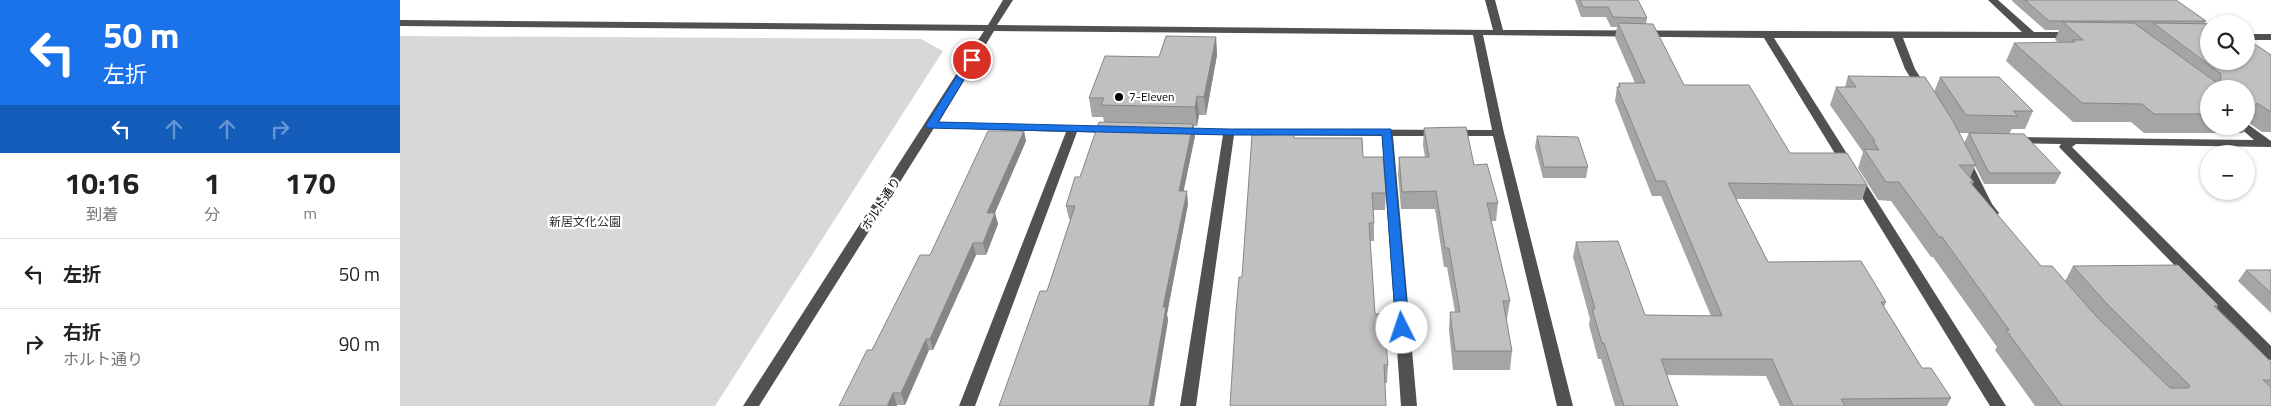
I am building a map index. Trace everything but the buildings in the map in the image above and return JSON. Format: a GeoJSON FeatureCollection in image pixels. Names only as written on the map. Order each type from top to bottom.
{"type":"FeatureCollection","features":[{"type":"Feature","properties":{"kind":"street","name":"ホルト通り"},"geometry":{"type":"LineString","coordinates":[[751,406],[931,125],[1008,0]]}},
{"type":"Feature","properties":{"kind":"street"},"geometry":{"type":"LineString","coordinates":[[1490,0],[1498,31]]}},
{"type":"Feature","properties":{"kind":"street"},"geometry":{"type":"LineString","coordinates":[[1993,0],[2032,34]]}},
{"type":"Feature","properties":{"kind":"street"},"geometry":{"type":"LineString","coordinates":[[400,23],[2080,35]]}},
{"type":"Feature","properties":{"kind":"street"},"geometry":{"type":"LineString","coordinates":[[1476,31],[1498,133],[1565,406]]}},
{"type":"Feature","properties":{"kind":"street"},"geometry":{"type":"LineString","coordinates":[[1767,34],[1998,406]]}},
{"type":"Feature","properties":{"kind":"street"},"geometry":{"type":"LineString","coordinates":[[1898,35],[1910,69],[1929,100]]}},
{"type":"Feature","properties":{"kind":"street"},"geometry":{"type":"LineString","coordinates":[[2255,37],[2271,37]]}},
{"type":"Feature","properties":{"kind":"street"},"geometry":{"type":"LineString","coordinates":[[931,125],[1122,130]]}},
{"type":"Feature","properties":{"kind":"street"},"geometry":{"type":"LineString","coordinates":[[967,406],[1073,129]]}},
{"type":"Feature","properties":{"kind":"street"},"geometry":{"type":"LineString","coordinates":[[1171,131],[1498,133]]}},
{"type":"Feature","properties":{"kind":"street"},"geometry":{"type":"LineString","coordinates":[[1188,406],[1229,132]]}},
{"type":"Feature","properties":{"kind":"street"},"geometry":{"type":"LineString","coordinates":[[1387,132],[1409,406]]}},
{"type":"Feature","properties":{"kind":"street"},"geometry":{"type":"LineString","coordinates":[[2255,135],[2269,145]]}},
{"type":"Feature","properties":{"kind":"street"},"geometry":{"type":"LineString","coordinates":[[2003,140],[2269,145]]}},
{"type":"Feature","properties":{"kind":"street"},"geometry":{"type":"LineString","coordinates":[[2073,142],[2065,147],[2271,355]]}},
{"type":"Feature","properties":{"kind":"street"},"geometry":{"type":"LineString","coordinates":[[1958,146],[1986,205],[2003,226]]}},
{"type":"Feature","properties":{"kind":"green space","name":"新居文化公園"},"geometry":{"type":"Polygon","coordinates":[[[400,36],[921,39],[943,51],[715,406],[400,406],[400,36]]]}},
{"type":"Feature","properties":{"kind":"place","name":"7-Eleven"},"geometry":{"type":"Point","coordinates":[1119,97]}},
{"type":"Feature","properties":{"kind":"route"},"geometry":{"type":"LineString","coordinates":[[972,60],[931,125],[1229,132],[1387,132],[1402,328]]}}]}
